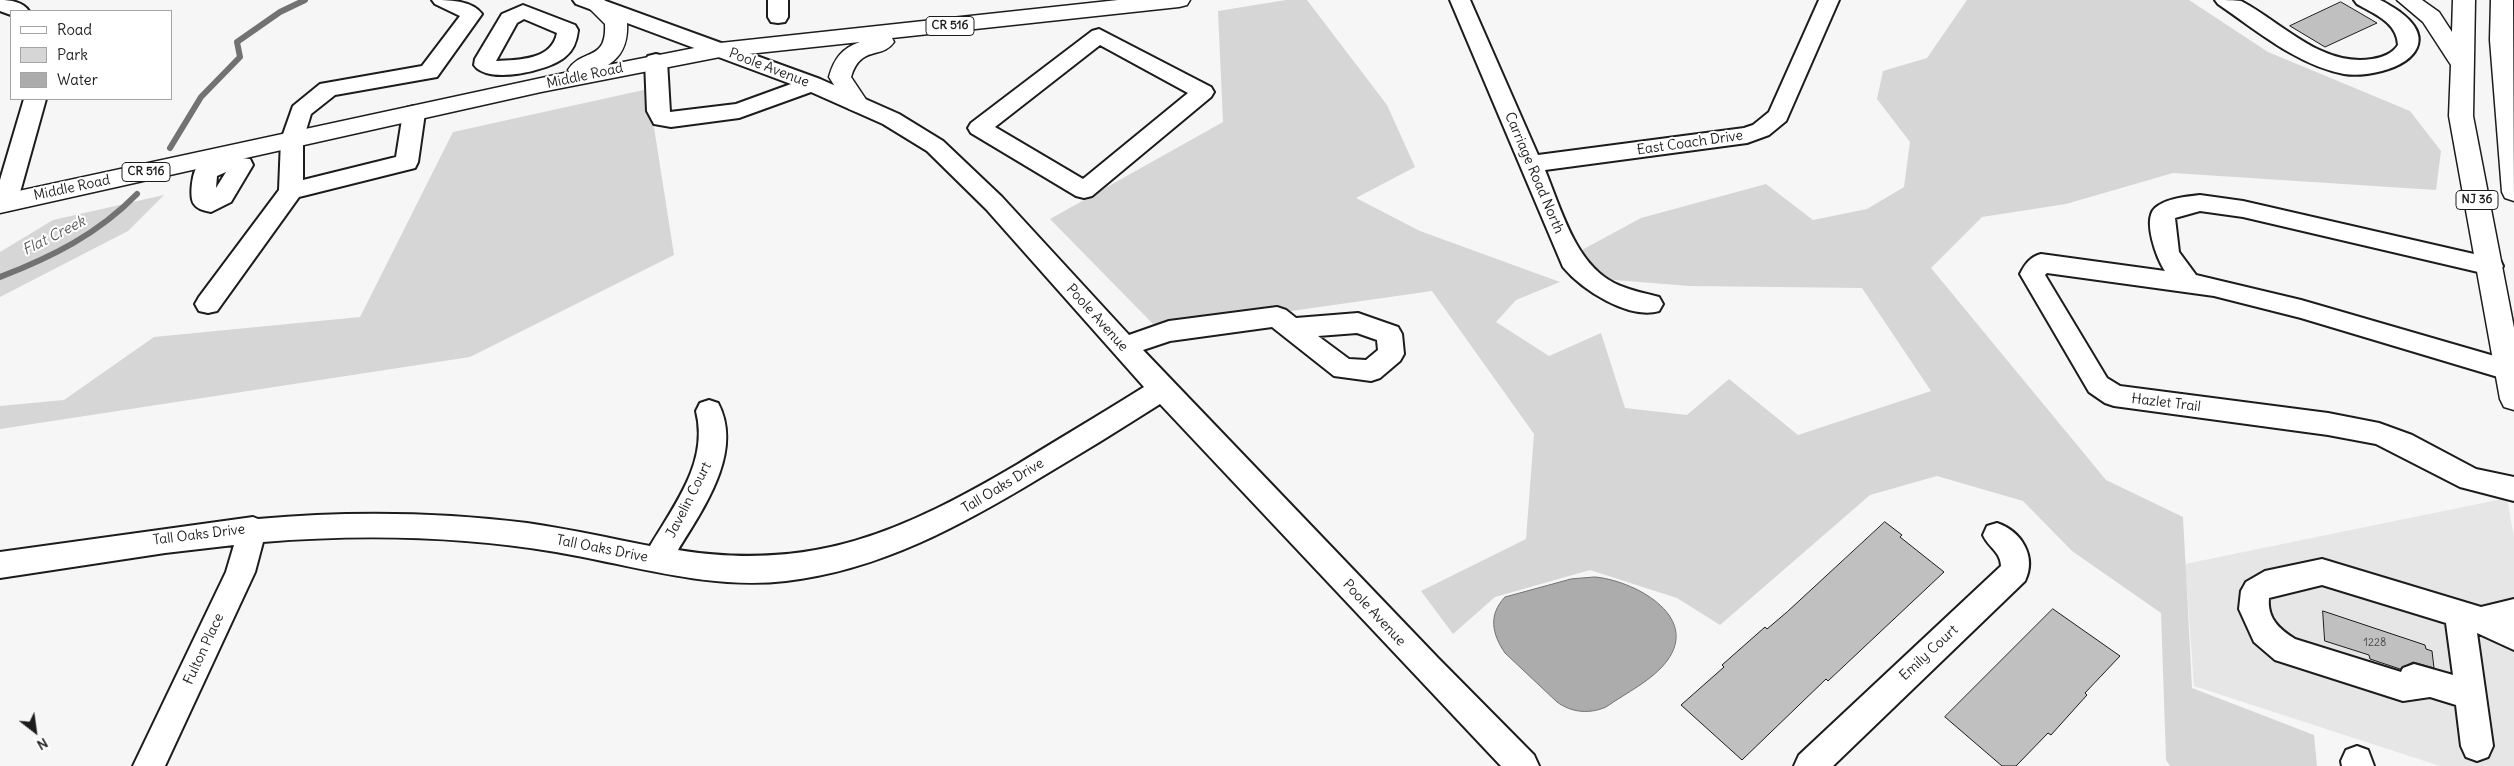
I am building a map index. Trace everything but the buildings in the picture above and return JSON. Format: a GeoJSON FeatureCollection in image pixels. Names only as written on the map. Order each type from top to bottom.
{"type":"FeatureCollection","features":[{"type":"Feature","properties":{"kind":"main road","name":"Middle Road"},"geometry":{"type":"LineString","coordinates":[[2,203],[225,164],[292,140],[414,113],[539,74],[656,62],[720,50],[1179,0]]}},
{"type":"Feature","properties":{"kind":"main road"},"geometry":{"type":"LineString","coordinates":[[2408,0],[2432,17],[2462,64]]}},
{"type":"Feature","properties":{"kind":"main road","name":"NJ 36"},"geometry":{"type":"LineString","coordinates":[[2464,0],[2462,116],[2470,172],[2491,266],[2514,399]]}},
{"type":"Feature","properties":{"kind":"main road","name":"NJ 36"},"geometry":{"type":"LineString","coordinates":[[2502,0],[2508,31],[2514,192]]}},
{"type":"Feature","properties":{"kind":"main road"},"geometry":{"type":"LineString","coordinates":[[539,74],[603,58],[614,49],[618,36],[616,22],[589,2]]}},
{"type":"Feature","properties":{"kind":"main road"},"geometry":{"type":"LineString","coordinates":[[857,104],[840,78],[843,62],[850,55],[868,47],[932,27]]}},
{"type":"Feature","properties":{"kind":"street"},"geometry":{"type":"LineString","coordinates":[[208,304],[291,191],[292,140],[301,111],[328,89],[429,72],[472,14],[442,0]]}},
{"type":"Feature","properties":{"kind":"street"},"geometry":{"type":"LineString","coordinates":[[632,17],[649,0]]}},
{"type":"Feature","properties":{"kind":"street","name":"Carriage Road North"},"geometry":{"type":"LineString","coordinates":[[1460,0],[1572,260],[1582,274],[1616,296],[1650,304]]}},
{"type":"Feature","properties":{"kind":"street","name":"East Coach Drive"},"geometry":{"type":"LineString","coordinates":[[1531,164],[1747,135],[1761,130],[1778,116],[1829,0]]}},
{"type":"Feature","properties":{"kind":"street"},"geometry":{"type":"LineString","coordinates":[[2238,2],[2317,57],[2341,67],[2358,70],[2373,68],[2405,53],[2408,45],[2408,34],[2398,22],[2364,0]]}},
{"type":"Feature","properties":{"kind":"street","name":"Poole Avenue"},"geometry":{"type":"LineString","coordinates":[[589,2],[812,84],[914,131],[953,162],[994,203],[1162,389],[1427,668],[1523,766]]}},
{"type":"Feature","properties":{"kind":"street"},"geometry":{"type":"LineString","coordinates":[[0,3],[17,10]]}},
{"type":"Feature","properties":{"kind":"street"},"geometry":{"type":"LineString","coordinates":[[531,6],[568,30],[563,47],[539,74],[489,68],[485,65],[509,19],[531,6]]}},
{"type":"Feature","properties":{"kind":"street"},"geometry":{"type":"LineString","coordinates":[[1099,36],[1100,8]]}},
{"type":"Feature","properties":{"kind":"street"},"geometry":{"type":"LineString","coordinates":[[1099,36],[1203,92],[1084,190],[979,128],[1099,36]]}},
{"type":"Feature","properties":{"kind":"street"},"geometry":{"type":"LineString","coordinates":[[656,62],[658,111],[662,118],[671,120],[739,112],[812,84]]}},
{"type":"Feature","properties":{"kind":"street"},"geometry":{"type":"LineString","coordinates":[[2,203],[34,100]]}},
{"type":"Feature","properties":{"kind":"street"},"geometry":{"type":"LineString","coordinates":[[291,191],[407,162],[414,113]]}},
{"type":"Feature","properties":{"kind":"street"},"geometry":{"type":"LineString","coordinates":[[225,164],[213,198],[225,164]]}},
{"type":"Feature","properties":{"kind":"street"},"geometry":{"type":"LineString","coordinates":[[2188,283],[2168,259],[2164,243],[2163,214],[2173,208],[2200,203],[2243,209],[2302,221],[2491,266]]}},
{"type":"Feature","properties":{"kind":"street","name":"Hazlet Trail"},"geometry":{"type":"LineString","coordinates":[[2508,370],[2301,309],[2214,287],[2041,263],[2032,274],[2098,386],[2114,396],[2328,424],[2379,434],[2402,443],[2470,479],[2495,483],[2514,489]]}},
{"type":"Feature","properties":{"kind":"street"},"geometry":{"type":"LineString","coordinates":[[1124,347],[1169,331],[1276,317],[1289,328]]}},
{"type":"Feature","properties":{"kind":"street","name":"Tall Oaks Drive"},"geometry":{"type":"LineString","coordinates":[[0,565],[168,538],[252,529],[323,525],[441,528],[555,540],[715,568],[762,570],[815,565],[888,545],[927,529],[967,508],[1162,389]]}},
{"type":"Feature","properties":{"kind":"street","name":"Javelin Court"},"geometry":{"type":"LineString","coordinates":[[658,559],[707,470],[716,440],[713,419],[709,411]]}},
{"type":"Feature","properties":{"kind":"street","name":"Fulton Place"},"geometry":{"type":"LineString","coordinates":[[150,766],[240,572],[252,529]]}},
{"type":"Feature","properties":{"kind":"street","name":"Emily Court"},"geometry":{"type":"LineString","coordinates":[[1810,766],[2015,572],[2017,563],[2014,552],[1997,535]]}},
{"type":"Feature","properties":{"kind":"street"},"geometry":{"type":"LineString","coordinates":[[2470,695],[2300,643],[2278,630],[2269,613],[2270,606],[2276,598],[2332,583],[2338,577],[2471,617],[2514,636]]}},
{"type":"Feature","properties":{"kind":"street"},"geometry":{"type":"LineString","coordinates":[[2471,617],[2514,612]]}},
{"type":"Feature","properties":{"kind":"street"},"geometry":{"type":"LineString","coordinates":[[2471,617],[2470,695],[2477,746]]}},
{"type":"Feature","properties":{"kind":"shaded area"},"geometry":{"type":"Polygon","coordinates":[[[2507,498],[2514,537],[2514,766],[2440,766],[2194,686],[2185,564],[2507,498]]]}},
{"type":"Feature","properties":{"kind":"green space"},"geometry":{"type":"Polygon","coordinates":[[[1286,0],[1307,0],[1387,105],[1415,167],[1356,198],[1420,231],[1560,282],[1516,300],[1496,322],[1549,356],[1601,333],[1625,408],[1687,415],[1729,379],[1798,435],[1931,391],[1862,288],[1689,286],[1602,279],[1580,251],[1641,218],[1766,184],[1813,220],[1867,209],[1904,187],[1910,142],[1877,99],[1883,71],[1927,58],[1967,0],[2189,0],[2268,52],[2410,111],[2441,151],[2436,190],[2173,173],[2066,204],[1982,217],[1931,268],[2106,480],[2183,517],[2192,688],[2314,735],[2317,766],[2170,766],[2166,760],[2161,613],[2072,551],[2023,501],[1937,476],[1870,495],[1720,625],[1677,598],[1590,570],[1495,597],[1453,634],[1421,591],[1526,539],[1534,434],[1432,291],[1270,314],[1154,325],[1050,219],[1223,122],[1218,11],[1286,0]]]}},
{"type":"Feature","properties":{"kind":"green space"},"geometry":{"type":"Polygon","coordinates":[[[648,89],[674,255],[470,357],[0,429],[0,406],[64,400],[154,337],[360,317],[453,132],[648,89]]]}},
{"type":"Feature","properties":{"kind":"green space"},"geometry":{"type":"Polygon","coordinates":[[[164,195],[128,231],[0,297],[0,252],[53,220],[164,195]]]}},
{"type":"Feature","properties":{"kind":"water"},"geometry":{"type":"Polygon","coordinates":[[[1595,577],[1627,585],[1658,603],[1669,615],[1675,629],[1675,644],[1667,661],[1647,680],[1606,707],[1594,711],[1581,711],[1563,706],[1557,702],[1505,653],[1497,639],[1494,618],[1505,597],[1571,579],[1595,577]]]}},
{"type":"Feature","properties":{"kind":"waterway","name":"Flat Creek"},"geometry":{"type":"LineString","coordinates":[[170,148],[201,97],[240,57],[237,42],[280,12],[305,0]]}},
{"type":"Feature","properties":{"kind":"waterway","name":"Flat Creek"},"geometry":{"type":"LineString","coordinates":[[0,277],[38,261],[90,233],[137,194]]}}]}
